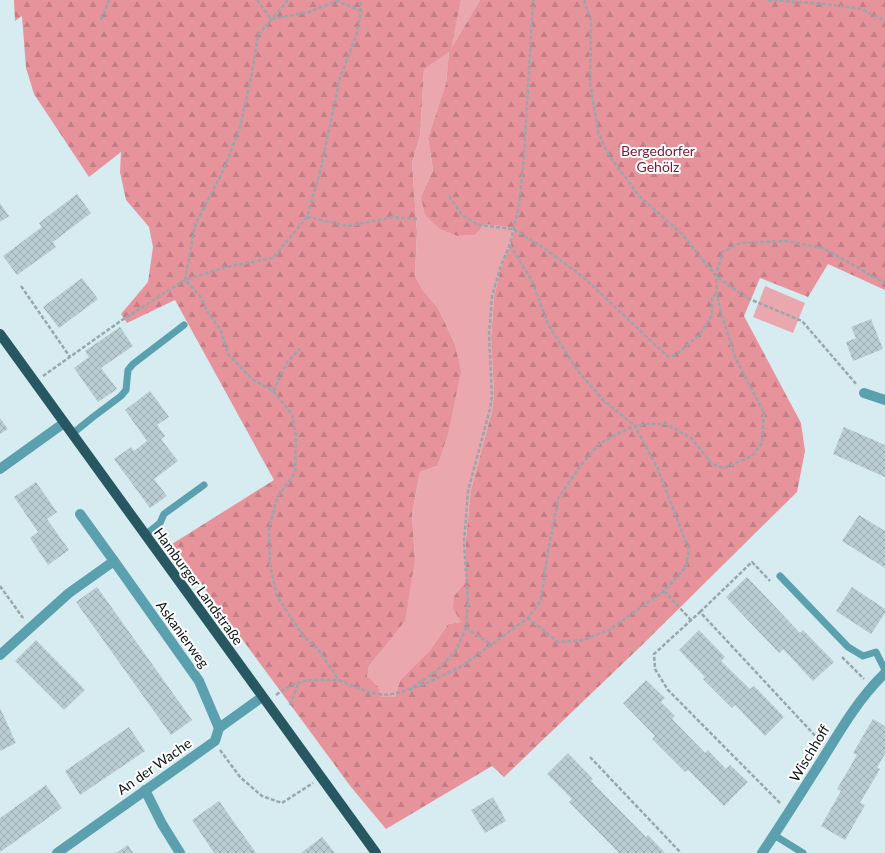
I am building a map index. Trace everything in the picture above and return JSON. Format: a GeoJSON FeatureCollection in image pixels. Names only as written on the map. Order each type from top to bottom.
{"type":"FeatureCollection","features":[{"type":"Feature","properties":{"kind":"main road","name":"Hamburger Landstraße"},"geometry":{"type":"LineString","coordinates":[[0,334],[320,778],[376,853]]}},
{"type":"Feature","properties":{"kind":"street"},"geometry":{"type":"LineString","coordinates":[[864,393],[885,400]]}},
{"type":"Feature","properties":{"kind":"street"},"geometry":{"type":"LineString","coordinates":[[0,469],[64,423]]}},
{"type":"Feature","properties":{"kind":"street","name":"Askanierweg"},"geometry":{"type":"LineString","coordinates":[[80,514],[199,681],[220,728]]}},
{"type":"Feature","properties":{"kind":"street"},"geometry":{"type":"LineString","coordinates":[[0,655],[69,593],[114,561]]}},
{"type":"Feature","properties":{"kind":"street","name":"Wischhoff"},"geometry":{"type":"LineString","coordinates":[[763,853],[841,728],[871,687],[885,672]]}},
{"type":"Feature","properties":{"kind":"street"},"geometry":{"type":"LineString","coordinates":[[215,741],[220,728],[264,700]]}},
{"type":"Feature","properties":{"kind":"street","name":"An der Wache"},"geometry":{"type":"LineString","coordinates":[[57,853],[215,741]]}},
{"type":"Feature","properties":{"kind":"street"},"geometry":{"type":"LineString","coordinates":[[145,790],[162,824],[180,853]]}},
{"type":"Feature","properties":{"kind":"lane"},"geometry":{"type":"LineString","coordinates":[[72,434],[121,396],[126,390],[128,370],[133,364],[184,325]]}},
{"type":"Feature","properties":{"kind":"lane"},"geometry":{"type":"LineString","coordinates":[[145,535],[160,523],[164,514],[204,485]]}},
{"type":"Feature","properties":{"kind":"lane"},"geometry":{"type":"LineString","coordinates":[[780,576],[848,647],[863,656],[876,652],[885,672]]}},
{"type":"Feature","properties":{"kind":"lane"},"geometry":{"type":"LineString","coordinates":[[774,836],[803,853]]}},
{"type":"Feature","properties":{"kind":"path"},"geometry":{"type":"LineString","coordinates":[[101,20],[109,0]]}},
{"type":"Feature","properties":{"kind":"path"},"geometry":{"type":"LineString","coordinates":[[257,0],[271,19]]}},
{"type":"Feature","properties":{"kind":"path"},"geometry":{"type":"LineString","coordinates":[[185,280],[195,225],[224,170],[240,127],[252,73],[258,35],[288,0]]}},
{"type":"Feature","properties":{"kind":"path"},"geometry":{"type":"LineString","coordinates":[[34,382],[122,320],[185,280],[226,267],[273,258],[307,217],[320,172],[340,78],[356,36],[361,11],[360,0]]}},
{"type":"Feature","properties":{"kind":"path"},"geometry":{"type":"LineString","coordinates":[[409,690],[435,672],[455,652],[466,628],[468,602],[464,542],[468,491],[490,409],[492,396],[489,334],[492,297],[500,268],[510,244],[519,206],[524,162],[533,0]]}},
{"type":"Feature","properties":{"kind":"path"},"geometry":{"type":"LineString","coordinates":[[584,0],[591,21],[590,82],[598,132],[608,154],[639,196],[681,233],[716,276],[747,298],[802,321],[864,393]]}},
{"type":"Feature","properties":{"kind":"path"},"geometry":{"type":"LineString","coordinates":[[768,0],[825,4],[862,9],[885,21]]}},
{"type":"Feature","properties":{"kind":"path"},"geometry":{"type":"LineString","coordinates":[[271,19],[309,12],[337,1],[361,11]]}},
{"type":"Feature","properties":{"kind":"path"},"geometry":{"type":"LineString","coordinates":[[449,196],[462,215],[479,225],[514,229],[544,248],[582,276],[667,356],[676,355],[700,334],[712,315],[712,298],[717,293]]}},
{"type":"Feature","properties":{"kind":"path"},"geometry":{"type":"LineString","coordinates":[[307,217],[348,226],[393,217],[418,218]]}},
{"type":"Feature","properties":{"kind":"path"},"geometry":{"type":"LineString","coordinates":[[264,700],[288,686],[313,679],[340,680],[359,689],[380,695],[394,695],[433,680],[462,666],[528,618],[540,600],[548,550],[559,497],[581,465],[599,444],[618,433],[634,426],[666,424],[692,438],[712,464],[724,468],[752,456],[762,443],[764,413],[735,357],[721,313],[717,293],[716,276],[722,252],[740,243],[786,241],[823,248],[885,283]]}},
{"type":"Feature","properties":{"kind":"path"},"geometry":{"type":"LineString","coordinates":[[510,244],[532,281],[548,324],[577,370],[603,400],[634,426],[657,467],[689,550],[686,567],[664,591],[609,630],[584,640],[558,642],[528,618]]}},
{"type":"Feature","properties":{"kind":"path"},"geometry":{"type":"LineString","coordinates":[[185,280],[200,296],[208,313],[221,330],[228,354],[252,378],[273,391],[292,414],[296,436],[295,473],[277,498],[269,528],[270,565],[277,596],[303,636],[318,649],[340,680]]}},
{"type":"Feature","properties":{"kind":"path"},"geometry":{"type":"LineString","coordinates":[[21,286],[70,357]]}},
{"type":"Feature","properties":{"kind":"path"},"geometry":{"type":"LineString","coordinates":[[273,391],[288,362],[300,349]]}},
{"type":"Feature","properties":{"kind":"path"},"geometry":{"type":"LineString","coordinates":[[774,585],[752,562],[654,654],[655,669],[668,690],[789,812]]}},
{"type":"Feature","properties":{"kind":"path"},"geometry":{"type":"LineString","coordinates":[[0,586],[31,628]]}},
{"type":"Feature","properties":{"kind":"path"},"geometry":{"type":"LineString","coordinates":[[664,591],[691,620]]}},
{"type":"Feature","properties":{"kind":"path"},"geometry":{"type":"LineString","coordinates":[[700,612],[828,749]]}},
{"type":"Feature","properties":{"kind":"path"},"geometry":{"type":"LineString","coordinates":[[466,628],[492,645]]}},
{"type":"Feature","properties":{"kind":"path"},"geometry":{"type":"LineString","coordinates":[[839,653],[871,687]]}},
{"type":"Feature","properties":{"kind":"path"},"geometry":{"type":"LineString","coordinates":[[290,705],[300,682]]}},
{"type":"Feature","properties":{"kind":"path"},"geometry":{"type":"LineString","coordinates":[[215,741],[222,755],[240,777],[262,796],[282,803],[320,778]]}},
{"type":"Feature","properties":{"kind":"path"},"geometry":{"type":"LineString","coordinates":[[590,757],[681,853]]}},
{"type":"Feature","properties":{"kind":"shaded area"},"geometry":{"type":"Polygon","coordinates":[[[461,0],[480,0],[450,51],[461,0]]]}},
{"type":"Feature","properties":{"kind":"shaded area"},"geometry":{"type":"Polygon","coordinates":[[[449,52],[446,83],[428,138],[433,170],[421,197],[441,230],[457,236],[475,235],[485,224],[515,228],[510,246],[500,270],[494,298],[491,337],[494,394],[492,411],[471,490],[466,539],[466,581],[454,596],[461,622],[448,624],[431,649],[400,680],[395,697],[381,697],[367,676],[369,666],[378,655],[415,559],[412,514],[420,472],[437,466],[454,342],[438,308],[422,289],[415,276],[417,232],[412,163],[420,136],[424,68],[449,52]]]}},
{"type":"Feature","properties":{"kind":"shaded area"},"geometry":{"type":"Polygon","coordinates":[[[765,286],[805,303],[793,333],[753,317],[765,286]]]}},
{"type":"Feature","properties":{"kind":"green space","name":"Bergedorfer Gehölz"},"geometry":{"type":"Polygon","coordinates":[[[14,0],[461,0],[451,49],[480,0],[885,0],[885,290],[828,264],[808,297],[760,278],[744,316],[801,423],[805,451],[797,492],[640,647],[504,777],[492,766],[386,829],[351,787],[172,544],[274,480],[175,300],[127,323],[121,314],[148,282],[153,247],[149,227],[126,200],[120,172],[121,152],[89,177],[34,94],[26,68],[22,16],[15,21],[14,0]],[[449,52],[424,69],[420,136],[412,163],[417,232],[415,276],[422,289],[438,308],[454,342],[461,371],[448,434],[437,466],[420,472],[412,514],[415,559],[405,621],[369,666],[367,676],[378,687],[381,697],[395,697],[400,680],[431,649],[448,624],[461,622],[453,608],[454,596],[466,581],[466,539],[471,490],[492,411],[494,394],[491,337],[494,298],[500,270],[510,246],[515,228],[485,224],[475,235],[457,236],[441,230],[425,215],[421,197],[433,170],[428,138],[446,83],[449,52]]]}},
{"type":"Feature","properties":{"kind":"building"},"geometry":{"type":"Polygon","coordinates":[[[77,194],[91,213],[53,242],[56,247],[17,275],[3,256],[42,227],[39,223],[77,194]]]}},
{"type":"Feature","properties":{"kind":"building"},"geometry":{"type":"Polygon","coordinates":[[[0,203],[9,216],[0,222],[0,203]]]}},
{"type":"Feature","properties":{"kind":"building"},"geometry":{"type":"Polygon","coordinates":[[[82,278],[98,299],[59,328],[43,307],[82,278]]]}},
{"type":"Feature","properties":{"kind":"building"},"geometry":{"type":"Polygon","coordinates":[[[871,319],[883,349],[853,361],[846,342],[856,338],[851,327],[871,319]]]}},
{"type":"Feature","properties":{"kind":"building"},"geometry":{"type":"Polygon","coordinates":[[[120,327],[133,346],[101,368],[117,389],[98,402],[74,368],[89,357],[85,351],[120,327]]]}},
{"type":"Feature","properties":{"kind":"building"},"geometry":{"type":"Polygon","coordinates":[[[150,391],[169,417],[157,425],[165,436],[161,439],[178,461],[154,479],[167,496],[150,508],[114,459],[131,447],[134,451],[147,441],[125,410],[150,391]]]}},
{"type":"Feature","properties":{"kind":"building"},"geometry":{"type":"Polygon","coordinates":[[[0,418],[8,429],[0,434],[0,418]]]}},
{"type":"Feature","properties":{"kind":"building"},"geometry":{"type":"Polygon","coordinates":[[[844,427],[885,445],[885,477],[833,454],[844,427]]]}},
{"type":"Feature","properties":{"kind":"building"},"geometry":{"type":"Polygon","coordinates":[[[36,482],[57,512],[47,519],[69,550],[48,565],[30,538],[38,532],[14,497],[36,482]]]}},
{"type":"Feature","properties":{"kind":"building"},"geometry":{"type":"Polygon","coordinates":[[[859,515],[885,531],[885,568],[842,541],[859,515]]]}},
{"type":"Feature","properties":{"kind":"building"},"geometry":{"type":"Polygon","coordinates":[[[747,577],[800,633],[803,630],[834,662],[813,681],[783,649],[779,653],[726,597],[747,577]]]}},
{"type":"Feature","properties":{"kind":"building"},"geometry":{"type":"Polygon","coordinates":[[[97,587],[192,720],[171,735],[76,602],[97,587]]]}},
{"type":"Feature","properties":{"kind":"building"},"geometry":{"type":"Polygon","coordinates":[[[852,587],[885,609],[885,613],[871,634],[836,611],[852,587]]]}},
{"type":"Feature","properties":{"kind":"building"},"geometry":{"type":"Polygon","coordinates":[[[699,630],[725,657],[721,661],[750,689],[754,686],[784,717],[765,736],[735,705],[732,708],[703,679],[705,677],[679,650],[699,630]]]}},
{"type":"Feature","properties":{"kind":"building"},"geometry":{"type":"Polygon","coordinates":[[[36,640],[85,690],[64,710],[15,661],[36,640]]]}},
{"type":"Feature","properties":{"kind":"building"},"geometry":{"type":"Polygon","coordinates":[[[646,680],[665,698],[661,702],[675,716],[672,719],[705,753],[708,750],[726,769],[730,765],[748,782],[724,806],[688,770],[685,772],[652,739],[655,736],[623,703],[646,680]]]}},
{"type":"Feature","properties":{"kind":"building"},"geometry":{"type":"Polygon","coordinates":[[[0,708],[16,743],[0,751],[0,708]]]}},
{"type":"Feature","properties":{"kind":"building"},"geometry":{"type":"Polygon","coordinates":[[[873,719],[885,726],[885,754],[877,767],[880,769],[860,803],[865,805],[845,840],[821,826],[841,791],[837,789],[857,755],[853,753],[873,719]]]}},
{"type":"Feature","properties":{"kind":"building"},"geometry":{"type":"Polygon","coordinates":[[[129,727],[145,751],[80,795],[65,771],[129,727]]]}},
{"type":"Feature","properties":{"kind":"building"},"geometry":{"type":"Polygon","coordinates":[[[568,753],[593,779],[591,781],[646,837],[648,835],[665,853],[619,853],[569,802],[572,799],[547,774],[568,753]]]}},
{"type":"Feature","properties":{"kind":"building"},"geometry":{"type":"Polygon","coordinates":[[[46,785],[62,808],[0,852],[0,818],[46,785]]]}},
{"type":"Feature","properties":{"kind":"building"},"geometry":{"type":"Polygon","coordinates":[[[493,797],[506,821],[485,833],[471,810],[493,797]]]}},
{"type":"Feature","properties":{"kind":"building"},"geometry":{"type":"Polygon","coordinates":[[[219,801],[256,853],[214,853],[192,820],[219,801]]]}},
{"type":"Feature","properties":{"kind":"building"},"geometry":{"type":"Polygon","coordinates":[[[322,837],[335,853],[301,853],[322,837]]]}},
{"type":"Feature","properties":{"kind":"building"},"geometry":{"type":"Polygon","coordinates":[[[128,845],[133,853],[116,853],[128,845]]]}}]}
